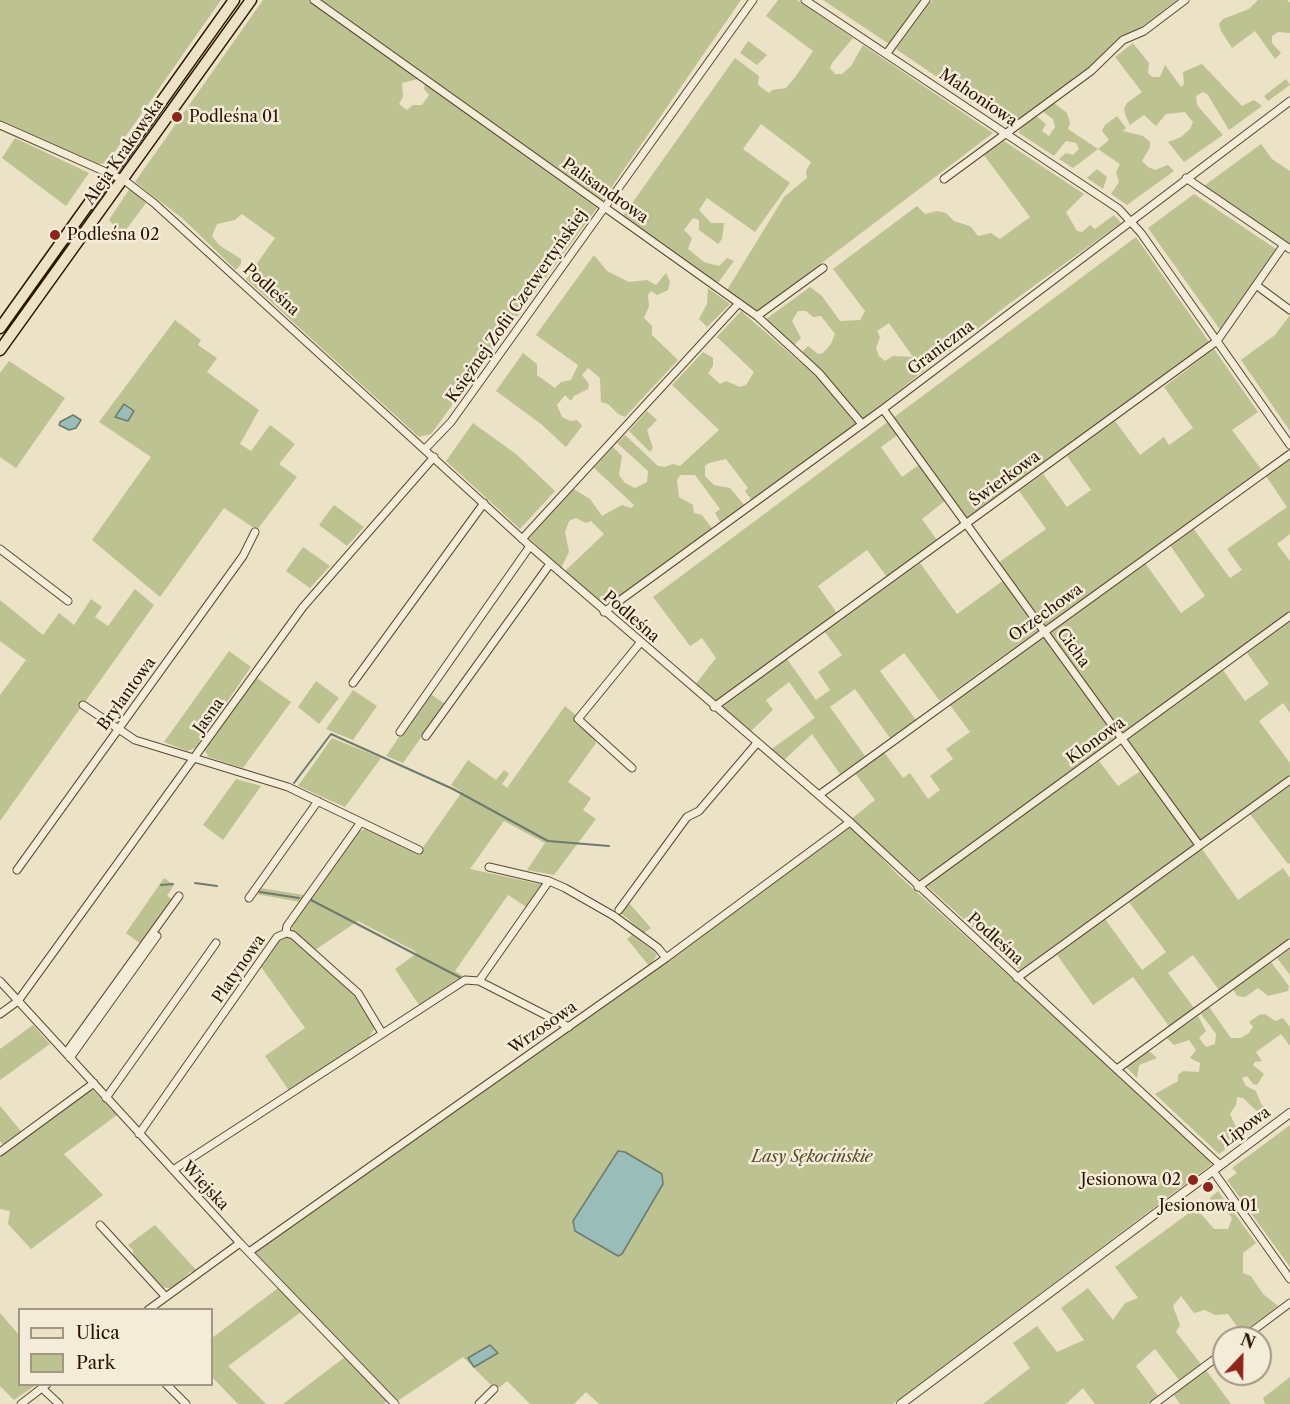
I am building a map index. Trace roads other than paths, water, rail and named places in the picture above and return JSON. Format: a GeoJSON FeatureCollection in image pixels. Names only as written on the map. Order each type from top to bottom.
{"type":"FeatureCollection","features":[{"type":"Feature","properties":{"kind":"main road","name":"Aleja Krakowska"},"geometry":{"type":"LineString","coordinates":[[0,328],[108,173],[234,0]]}},
{"type":"Feature","properties":{"kind":"main road","name":"Aleja Krakowska"},"geometry":{"type":"LineString","coordinates":[[0,351],[251,0]]}},
{"type":"Feature","properties":{"kind":"street","name":"Palisandrowa"},"geometry":{"type":"LineString","coordinates":[[314,0],[757,316],[819,373],[862,424]]}},
{"type":"Feature","properties":{"kind":"street","name":"Księżnej Zofii Czetwertyńskiej"},"geometry":{"type":"LineString","coordinates":[[425,449],[451,422],[753,0]]}},
{"type":"Feature","properties":{"kind":"street","name":"Mahoniowa"},"geometry":{"type":"LineString","coordinates":[[805,0],[1104,198],[1132,222],[1290,445]]}},
{"type":"Feature","properties":{"kind":"street"},"geometry":{"type":"LineString","coordinates":[[887,53],[926,0]]}},
{"type":"Feature","properties":{"kind":"street"},"geometry":{"type":"LineString","coordinates":[[944,179],[1100,64],[1123,40],[1144,31],[1185,0]]}},
{"type":"Feature","properties":{"kind":"street","name":"Graniczna"},"geometry":{"type":"LineString","coordinates":[[604,612],[883,409],[1132,222],[1186,178],[1289,104]]}},
{"type":"Feature","properties":{"kind":"street","name":"Podleśna"},"geometry":{"type":"LineString","coordinates":[[0,125],[124,180],[189,233],[550,564],[850,822],[1220,1165]]}},
{"type":"Feature","properties":{"kind":"street"},"geometry":{"type":"LineString","coordinates":[[1186,178],[1287,247]]}},
{"type":"Feature","properties":{"kind":"street","name":"Świerkowa"},"geometry":{"type":"LineString","coordinates":[[714,707],[1218,341],[1256,285],[1287,247]]}},
{"type":"Feature","properties":{"kind":"street"},"geometry":{"type":"LineString","coordinates":[[757,316],[822,268]]}},
{"type":"Feature","properties":{"kind":"street"},"geometry":{"type":"LineString","coordinates":[[1256,285],[1290,310]]}},
{"type":"Feature","properties":{"kind":"street"},"geometry":{"type":"LineString","coordinates":[[522,539],[739,303]]}},
{"type":"Feature","properties":{"kind":"street","name":"Cicha"},"geometry":{"type":"LineString","coordinates":[[883,409],[1199,845]]}},
{"type":"Feature","properties":{"kind":"street","name":"Orzechowa"},"geometry":{"type":"LineString","coordinates":[[819,795],[1290,454]]}},
{"type":"Feature","properties":{"kind":"street","name":"Jasna"},"geometry":{"type":"LineString","coordinates":[[0,1014],[18,1001],[303,607],[434,457]]}},
{"type":"Feature","properties":{"kind":"street"},"geometry":{"type":"LineString","coordinates":[[353,683],[484,503]]}},
{"type":"Feature","properties":{"kind":"street","name":"Brylantowa"},"geometry":{"type":"LineString","coordinates":[[17,870],[243,556],[255,532]]}},
{"type":"Feature","properties":{"kind":"street"},"geometry":{"type":"LineString","coordinates":[[400,732],[530,546]]}},
{"type":"Feature","properties":{"kind":"street"},"geometry":{"type":"LineString","coordinates":[[0,549],[68,601]]}},
{"type":"Feature","properties":{"kind":"street"},"geometry":{"type":"LineString","coordinates":[[426,736],[550,564]]}},
{"type":"Feature","properties":{"kind":"street","name":"Klonowa"},"geometry":{"type":"LineString","coordinates":[[918,887],[1290,616]]}},
{"type":"Feature","properties":{"kind":"street"},"geometry":{"type":"LineString","coordinates":[[632,768],[578,719],[640,643]]}},
{"type":"Feature","properties":{"kind":"street"},"geometry":{"type":"LineString","coordinates":[[83,705],[135,740],[282,785],[419,850]]}},
{"type":"Feature","properties":{"kind":"street"},"geometry":{"type":"LineString","coordinates":[[619,910],[687,817],[699,811],[758,743]]}},
{"type":"Feature","properties":{"kind":"street"},"geometry":{"type":"LineString","coordinates":[[1017,978],[1290,780]]}},
{"type":"Feature","properties":{"kind":"street"},"geometry":{"type":"LineString","coordinates":[[249,898],[318,801]]}},
{"type":"Feature","properties":{"kind":"street","name":"Platynowa"},"geometry":{"type":"LineString","coordinates":[[139,1134],[278,937],[286,933],[287,926],[361,822]]}},
{"type":"Feature","properties":{"kind":"street","name":"Wrzosowa"},"geometry":{"type":"LineString","coordinates":[[249,1252],[666,958],[850,822]]}},
{"type":"Feature","properties":{"kind":"street"},"geometry":{"type":"LineString","coordinates":[[489,867],[549,881],[614,916],[658,948],[666,958]]}},
{"type":"Feature","properties":{"kind":"street"},"geometry":{"type":"LineString","coordinates":[[478,981],[549,881]]}},
{"type":"Feature","properties":{"kind":"street"},"geometry":{"type":"LineString","coordinates":[[68,1056],[179,896]]}},
{"type":"Feature","properties":{"kind":"street"},"geometry":{"type":"LineString","coordinates":[[286,933],[293,936],[358,993],[382,1033]]}},
{"type":"Feature","properties":{"kind":"street"},"geometry":{"type":"LineString","coordinates":[[68,1056],[156,936]]}},
{"type":"Feature","properties":{"kind":"street"},"geometry":{"type":"LineString","coordinates":[[106,1098],[216,943]]}},
{"type":"Feature","properties":{"kind":"street"},"geometry":{"type":"LineString","coordinates":[[1117,1068],[1290,944]]}},
{"type":"Feature","properties":{"kind":"street"},"geometry":{"type":"LineString","coordinates":[[173,1170],[465,980],[478,981],[569,1027]]}},
{"type":"Feature","properties":{"kind":"street","name":"Wiejska"},"geometry":{"type":"LineString","coordinates":[[0,981],[240,1243],[395,1404]]}},
{"type":"Feature","properties":{"kind":"street"},"geometry":{"type":"LineString","coordinates":[[0,1152],[94,1083]]}},
{"type":"Feature","properties":{"kind":"street","name":"Lipowa"},"geometry":{"type":"LineString","coordinates":[[901,1404],[1290,1113]]}},
{"type":"Feature","properties":{"kind":"street"},"geometry":{"type":"LineString","coordinates":[[1213,1171],[1290,1279]]}},
{"type":"Feature","properties":{"kind":"street"},"geometry":{"type":"LineString","coordinates":[[100,1225],[165,1296]]}},
{"type":"Feature","properties":{"kind":"street"},"geometry":{"type":"LineString","coordinates":[[150,1308],[240,1243]]}},
{"type":"Feature","properties":{"kind":"street"},"geometry":{"type":"LineString","coordinates":[[1259,1326],[1290,1303]]}},
{"type":"Feature","properties":{"kind":"street"},"geometry":{"type":"LineString","coordinates":[[1154,1404],[1212,1361]]}},
{"type":"Feature","properties":{"kind":"street"},"geometry":{"type":"LineString","coordinates":[[21,1404],[45,1386],[58,1404]]}},
{"type":"Feature","properties":{"kind":"street"},"geometry":{"type":"LineString","coordinates":[[168,1386],[186,1404]]}},
{"type":"Feature","properties":{"kind":"street"},"geometry":{"type":"LineString","coordinates":[[479,1404],[494,1389]]}},
{"type":"Feature","properties":{"kind":"water"},"geometry":{"type":"Polygon","coordinates":[[[124,404],[134,411],[128,421],[115,417],[124,404]]]}},
{"type":"Feature","properties":{"kind":"water"},"geometry":{"type":"Polygon","coordinates":[[[73,415],[81,420],[76,428],[69,430],[59,425],[60,422],[73,415]]]}},
{"type":"Feature","properties":{"kind":"water"},"geometry":{"type":"Polygon","coordinates":[[[618,1151],[625,1152],[662,1174],[663,1184],[622,1254],[618,1256],[575,1231],[573,1221],[618,1151]]]}},
{"type":"Feature","properties":{"kind":"water"},"geometry":{"type":"Polygon","coordinates":[[[490,1345],[498,1353],[474,1367],[468,1358],[490,1345]]]}},
{"type":"Feature","properties":{"kind":"waterway"},"geometry":{"type":"LineString","coordinates":[[294,783],[331,734],[453,789],[548,841],[609,846]]}},
{"type":"Feature","properties":{"kind":"waterway"},"geometry":{"type":"LineString","coordinates":[[195,883],[217,886]]}},
{"type":"Feature","properties":{"kind":"waterway"},"geometry":{"type":"LineString","coordinates":[[161,885],[173,884]]}},
{"type":"Feature","properties":{"kind":"waterway"},"geometry":{"type":"LineString","coordinates":[[260,892],[299,898]]}},
{"type":"Feature","properties":{"kind":"waterway"},"geometry":{"type":"LineString","coordinates":[[311,900],[461,978]]}},
{"type":"Feature","properties":{"kind":"place","name":"Podleśna 01"},"geometry":{"type":"Point","coordinates":[177,117]}},
{"type":"Feature","properties":{"kind":"place","name":"Podleśna 02"},"geometry":{"type":"Point","coordinates":[55,235]}},
{"type":"Feature","properties":{"kind":"place","name":"Jesionowa 02"},"geometry":{"type":"Point","coordinates":[1193,1180]}},
{"type":"Feature","properties":{"kind":"place","name":"Jesionowa 01"},"geometry":{"type":"Point","coordinates":[1208,1187]}},
{"type":"Feature","properties":{"kind":"park label","name":"Lasy Sękocińskie"},"geometry":{"type":"Point","coordinates":[812,1157]}}]}
